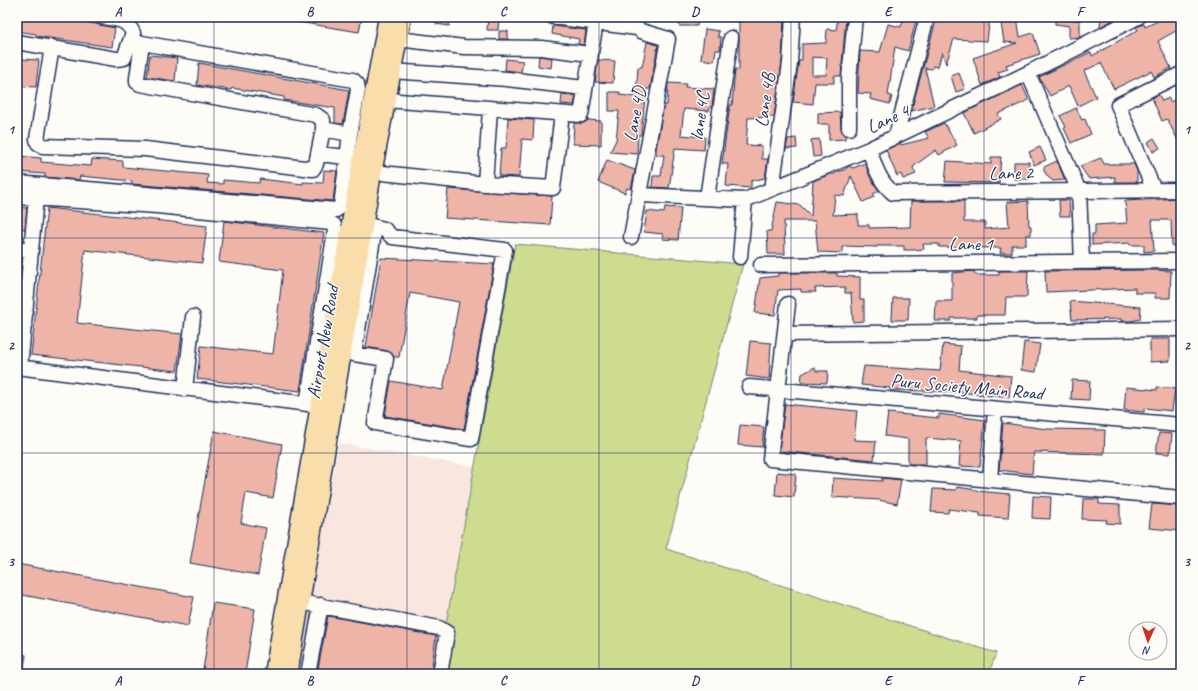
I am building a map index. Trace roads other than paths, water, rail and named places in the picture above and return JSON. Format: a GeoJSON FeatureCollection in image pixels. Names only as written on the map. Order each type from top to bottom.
{"type":"FeatureCollection","features":[{"type":"Feature","properties":{"kind":"main road","name":"Airport New Road"},"geometry":{"type":"LineString","coordinates":[[274,674],[359,177],[388,17]]}},
{"type":"Feature","properties":{"kind":"main road","name":"Airport New Road"},"geometry":{"type":"LineString","coordinates":[[288,674],[300,602],[320,405],[370,226],[373,172],[402,17]]}},
{"type":"Feature","properties":{"kind":"street"},"geometry":{"type":"LineString","coordinates":[[52,47],[37,139],[38,143],[42,146],[145,149],[313,169],[315,167],[323,129],[323,120],[316,115],[140,84],[137,82],[137,39],[127,23],[122,20],[102,17]]}},
{"type":"Feature","properties":{"kind":"street"},"geometry":{"type":"LineString","coordinates":[[553,17],[637,28],[641,31]]}},
{"type":"Feature","properties":{"kind":"street"},"geometry":{"type":"LineString","coordinates":[[641,17],[641,31]]}},
{"type":"Feature","properties":{"kind":"street","name":"Lane 4B"},"geometry":{"type":"LineString","coordinates":[[772,189],[790,63],[793,17]]}},
{"type":"Feature","properties":{"kind":"street"},"geometry":{"type":"LineString","coordinates":[[849,128],[849,79],[855,17]]}},
{"type":"Feature","properties":{"kind":"street"},"geometry":{"type":"LineString","coordinates":[[896,136],[927,17]]}},
{"type":"Feature","properties":{"kind":"street","name":"Lane 4"},"geometry":{"type":"LineString","coordinates":[[640,195],[745,200],[869,149],[1028,73],[1138,17]]}},
{"type":"Feature","properties":{"kind":"street"},"geometry":{"type":"LineString","coordinates":[[386,100],[580,116],[596,22]]}},
{"type":"Feature","properties":{"kind":"street","name":"Lane 4D"},"geometry":{"type":"LineString","coordinates":[[640,195],[668,39],[641,31]]}},
{"type":"Feature","properties":{"kind":"street","name":"lane 4C"},"geometry":{"type":"LineString","coordinates":[[708,198],[730,38]]}},
{"type":"Feature","properties":{"kind":"street"},"geometry":{"type":"LineString","coordinates":[[17,42],[116,59],[124,58],[137,39]]}},
{"type":"Feature","properties":{"kind":"street"},"geometry":{"type":"LineString","coordinates":[[17,183],[336,210],[341,206],[346,158],[358,90],[357,84],[353,80],[137,39]]}},
{"type":"Feature","properties":{"kind":"street"},"geometry":{"type":"LineString","coordinates":[[398,39],[464,47],[510,49],[536,47],[590,54]]}},
{"type":"Feature","properties":{"kind":"street"},"geometry":{"type":"LineString","coordinates":[[391,71],[507,80],[584,88]]}},
{"type":"Feature","properties":{"kind":"street"},"geometry":{"type":"LineString","coordinates":[[1028,73],[1079,191],[1082,262]]}},
{"type":"Feature","properties":{"kind":"street"},"geometry":{"type":"LineString","coordinates":[[1154,190],[1118,105],[1181,74]]}},
{"type":"Feature","properties":{"kind":"street"},"geometry":{"type":"LineString","coordinates":[[485,184],[490,109]]}},
{"type":"Feature","properties":{"kind":"street"},"geometry":{"type":"LineString","coordinates":[[373,172],[485,184],[553,188],[562,114]]}},
{"type":"Feature","properties":{"kind":"street"},"geometry":{"type":"LineString","coordinates":[[323,129],[350,134]]}},
{"type":"Feature","properties":{"kind":"street","name":"Lane 2"},"geometry":{"type":"LineString","coordinates":[[869,149],[877,173],[884,185],[894,193],[1181,190]]}},
{"type":"Feature","properties":{"kind":"street"},"geometry":{"type":"LineString","coordinates":[[318,154],[346,158]]}},
{"type":"Feature","properties":{"kind":"street"},"geometry":{"type":"LineString","coordinates":[[631,237],[640,195]]}},
{"type":"Feature","properties":{"kind":"street"},"geometry":{"type":"LineString","coordinates":[[17,197],[36,198],[165,207],[331,223],[334,225],[335,231],[320,405],[18,367],[36,198]]}},
{"type":"Feature","properties":{"kind":"street"},"geometry":{"type":"LineString","coordinates":[[740,257],[745,200]]}},
{"type":"Feature","properties":{"kind":"street"},"geometry":{"type":"LineString","coordinates":[[370,226],[384,229],[392,237],[504,250],[471,439],[375,423],[386,359],[354,354],[370,226]]}},
{"type":"Feature","properties":{"kind":"street"},"geometry":{"type":"LineString","coordinates":[[17,249],[31,251]]}},
{"type":"Feature","properties":{"kind":"street","name":"Lane 1"},"geometry":{"type":"LineString","coordinates":[[761,264],[1181,260]]}},
{"type":"Feature","properties":{"kind":"street"},"geometry":{"type":"LineString","coordinates":[[788,304],[770,459],[1181,498]]}},
{"type":"Feature","properties":{"kind":"street"},"geometry":{"type":"LineString","coordinates":[[184,389],[193,317]]}},
{"type":"Feature","properties":{"kind":"street"},"geometry":{"type":"LineString","coordinates":[[785,334],[1181,329]]}},
{"type":"Feature","properties":{"kind":"street","name":"Puru Society Main Road"},"geometry":{"type":"LineString","coordinates":[[749,387],[1181,425]]}},
{"type":"Feature","properties":{"kind":"street"},"geometry":{"type":"LineString","coordinates":[[990,480],[995,409]]}},
{"type":"Feature","properties":{"kind":"street"},"geometry":{"type":"LineString","coordinates":[[300,602],[440,628],[447,633],[440,674]]}},
{"type":"Feature","properties":{"kind":"street"},"geometry":{"type":"LineString","coordinates":[[308,674],[321,605]]}}]}
